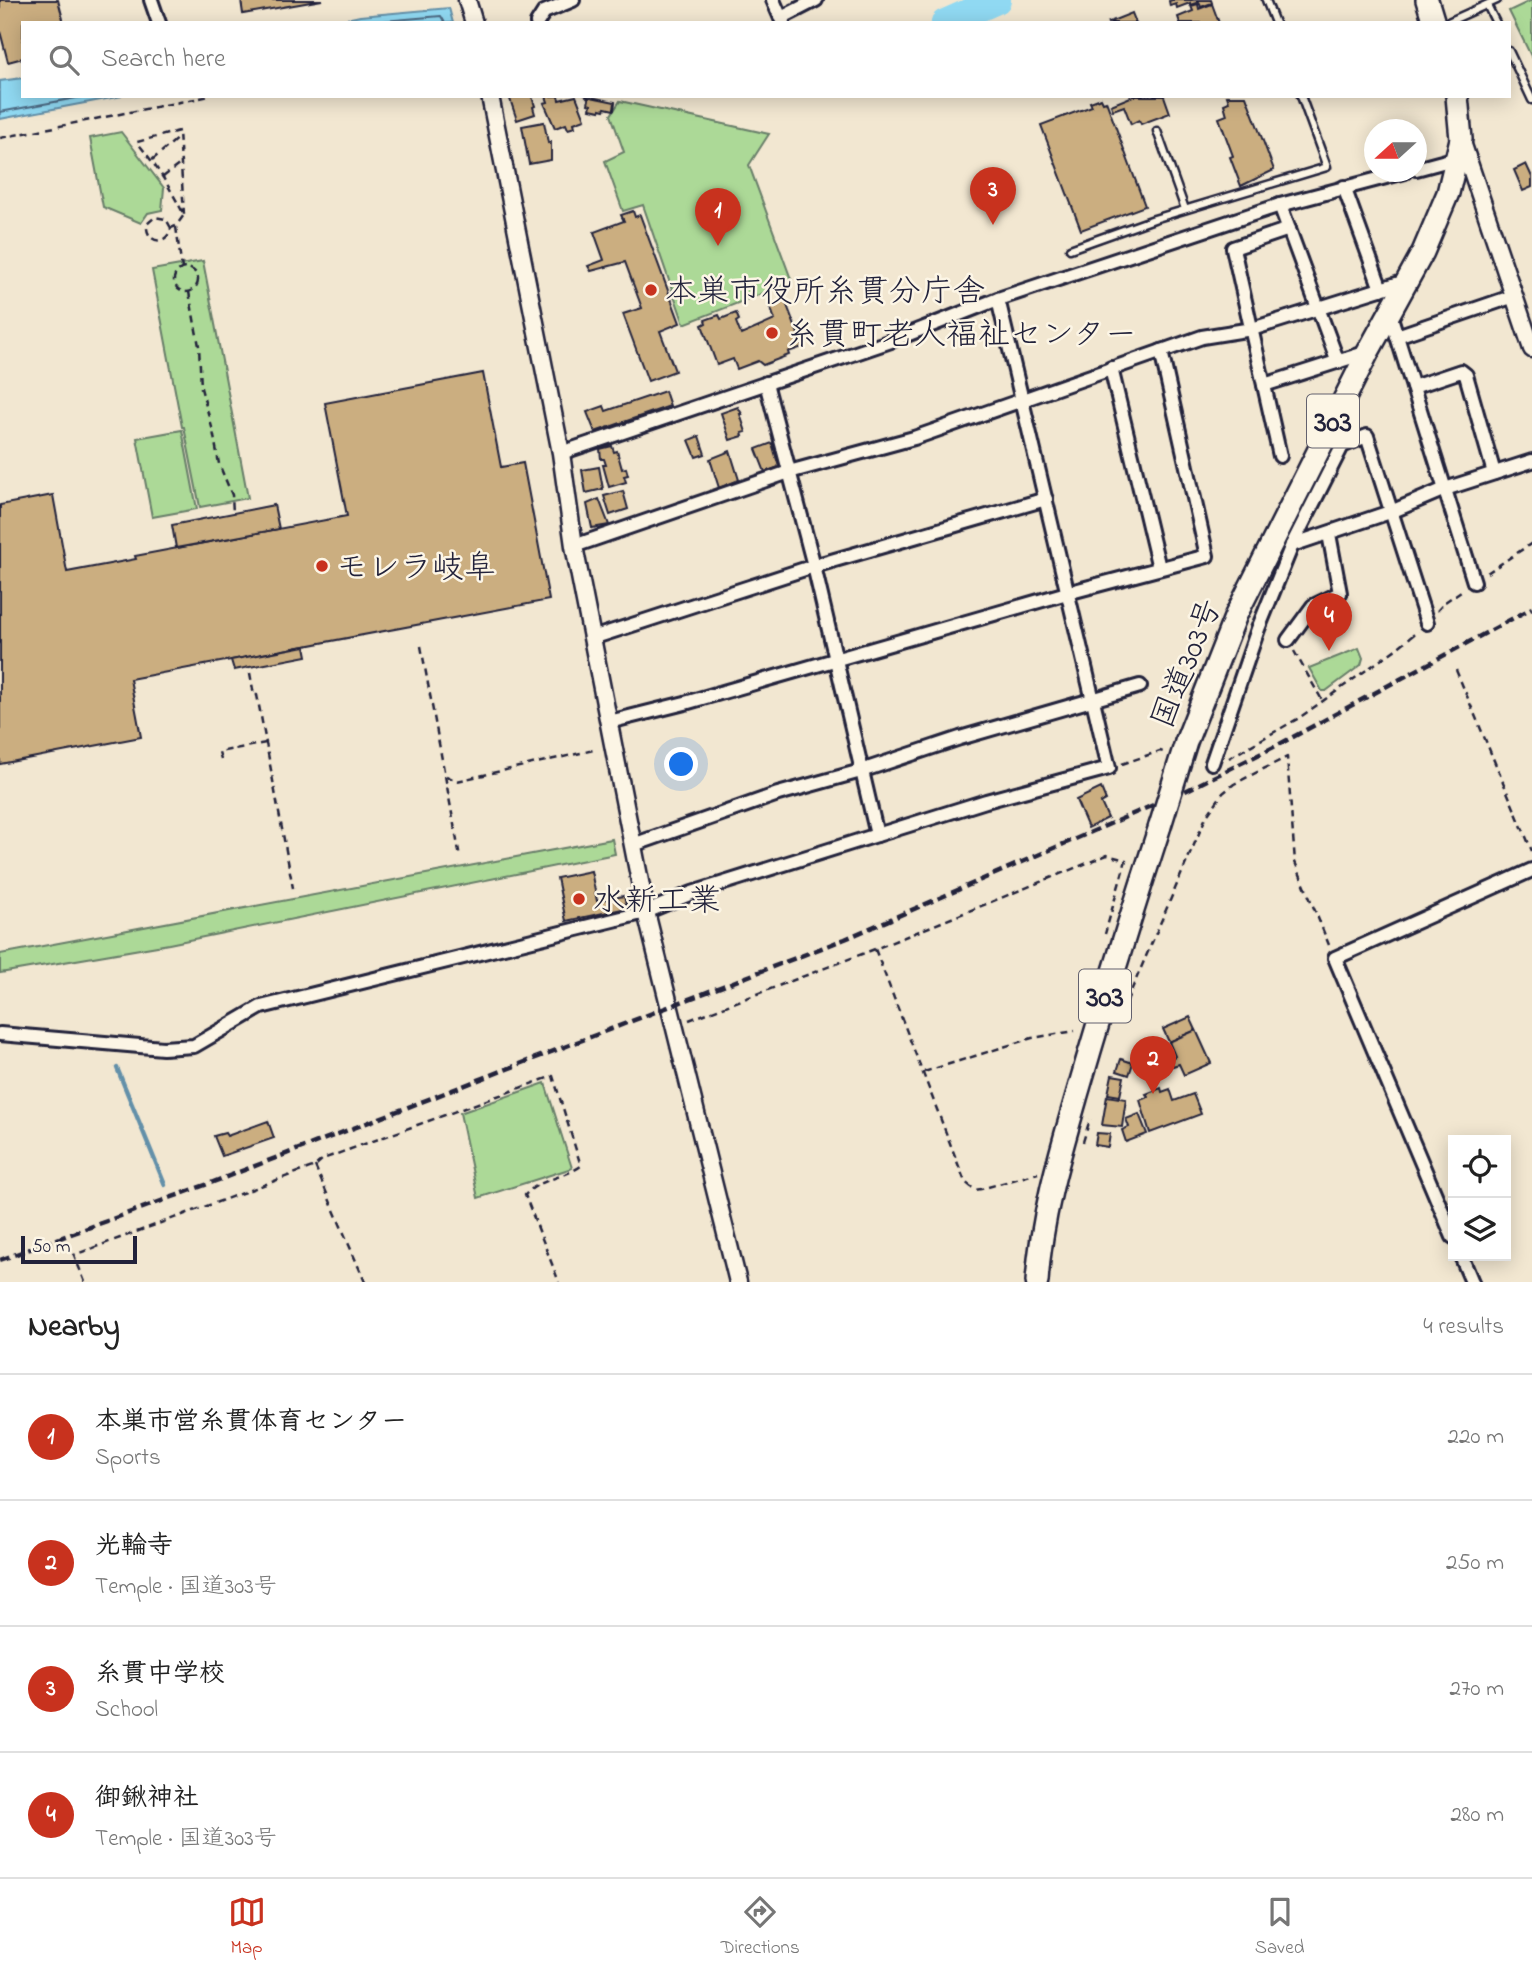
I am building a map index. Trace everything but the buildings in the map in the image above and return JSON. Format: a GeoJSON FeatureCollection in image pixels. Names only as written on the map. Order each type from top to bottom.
{"type":"FeatureCollection","features":[{"type":"Feature","properties":{"kind":"highway"},"geometry":{"type":"LineString","coordinates":[[1427,0],[1433,21]]}},
{"type":"Feature","properties":{"kind":"highway","name":"国道303号"},"geometry":{"type":"LineString","coordinates":[[1037,1282],[1044,1221],[1056,1168],[1104,1000],[1186,743],[1236,615],[1368,352],[1423,252],[1448,193],[1459,149],[1457,98]]}},
{"type":"Feature","properties":{"kind":"street"},"geometry":{"type":"LineString","coordinates":[[151,0],[158,21]]}},
{"type":"Feature","properties":{"kind":"street"},"geometry":{"type":"LineString","coordinates":[[467,0],[473,21]]}},
{"type":"Feature","properties":{"kind":"street"},"geometry":{"type":"LineString","coordinates":[[538,21],[544,12],[573,0]]}},
{"type":"Feature","properties":{"kind":"street"},"geometry":{"type":"LineString","coordinates":[[773,0],[783,20],[816,0]]}},
{"type":"Feature","properties":{"kind":"street"},"geometry":{"type":"LineString","coordinates":[[490,98],[561,453],[574,546],[646,912],[738,1282]]}},
{"type":"Feature","properties":{"kind":"street"},"geometry":{"type":"LineString","coordinates":[[1427,164],[1459,149],[1532,349]]}},
{"type":"Feature","properties":{"kind":"street"},"geometry":{"type":"LineString","coordinates":[[561,453],[891,341],[998,299],[1280,205],[1365,182]]}},
{"type":"Feature","properties":{"kind":"street"},"geometry":{"type":"LineString","coordinates":[[1345,187],[1381,289]]}},
{"type":"Feature","properties":{"kind":"street"},"geometry":{"type":"LineString","coordinates":[[1280,205],[1338,362]]}},
{"type":"Feature","properties":{"kind":"street"},"geometry":{"type":"LineString","coordinates":[[1280,456],[1233,248],[1289,229]]}},
{"type":"Feature","properties":{"kind":"street"},"geometry":{"type":"LineString","coordinates":[[574,546],[789,472],[914,438],[1202,337],[1252,329],[1407,281]]}},
{"type":"Feature","properties":{"kind":"street"},"geometry":{"type":"LineString","coordinates":[[1397,336],[1514,296]]}},
{"type":"Feature","properties":{"kind":"street"},"geometry":{"type":"LineString","coordinates":[[0,1034],[163,1048],[194,1046],[261,1007],[646,912],[692,893],[986,801],[1109,768],[998,299]]}},
{"type":"Feature","properties":{"kind":"street"},"geometry":{"type":"LineString","coordinates":[[1390,313],[1474,582]]}},
{"type":"Feature","properties":{"kind":"street"},"geometry":{"type":"LineString","coordinates":[[609,722],[1208,556],[1161,351]]}},
{"type":"Feature","properties":{"kind":"street"},"geometry":{"type":"LineString","coordinates":[[1265,385],[1368,352]]}},
{"type":"Feature","properties":{"kind":"street"},"geometry":{"type":"LineString","coordinates":[[1111,368],[1159,568]]}},
{"type":"Feature","properties":{"kind":"street"},"geometry":{"type":"LineString","coordinates":[[1413,387],[1461,371],[1466,375],[1494,473]]}},
{"type":"Feature","properties":{"kind":"street"},"geometry":{"type":"LineString","coordinates":[[766,383],[814,566],[877,835]]}},
{"type":"Feature","properties":{"kind":"street"},"geometry":{"type":"LineString","coordinates":[[1212,763],[1258,629],[1292,545],[1342,446],[1367,436],[1427,623]]}},
{"type":"Feature","properties":{"kind":"street"},"geometry":{"type":"LineString","coordinates":[[1292,545],[1393,511],[1445,489],[1532,461]]}},
{"type":"Feature","properties":{"kind":"street"},"geometry":{"type":"LineString","coordinates":[[592,638],[814,566],[1045,499]]}},
{"type":"Feature","properties":{"kind":"street"},"geometry":{"type":"LineString","coordinates":[[1288,640],[1313,606],[1340,593],[1329,534]]}},
{"type":"Feature","properties":{"kind":"street"},"geometry":{"type":"LineString","coordinates":[[633,845],[778,794],[1140,686]]}},
{"type":"Feature","properties":{"kind":"street"},"geometry":{"type":"LineString","coordinates":[[1448,1225],[1335,958],[1532,870]]}},
{"type":"Feature","properties":{"kind":"street"},"geometry":{"type":"LineString","coordinates":[[1463,1261],[1472,1282]]}},
{"type":"Feature","properties":{"kind":"lane"},"geometry":{"type":"LineString","coordinates":[[1266,0],[1274,21]]}},
{"type":"Feature","properties":{"kind":"lane"},"geometry":{"type":"LineString","coordinates":[[1450,21],[1497,0]]}},
{"type":"Feature","properties":{"kind":"lane"},"geometry":{"type":"LineString","coordinates":[[1487,5],[1495,21]]}},
{"type":"Feature","properties":{"kind":"lane"},"geometry":{"type":"LineString","coordinates":[[1511,55],[1532,100]]}},
{"type":"Feature","properties":{"kind":"lane"},"geometry":{"type":"LineString","coordinates":[[1070,249],[1185,209],[1327,167],[1302,98]]}},
{"type":"Feature","properties":{"kind":"lane"},"geometry":{"type":"LineString","coordinates":[[1157,131],[1185,209]]}},
{"type":"Feature","properties":{"kind":"path"},"geometry":{"type":"LineString","coordinates":[[0,138],[200,98]]}},
{"type":"Feature","properties":{"kind":"path"},"geometry":{"type":"LineString","coordinates":[[182,269],[175,235],[176,226],[184,215],[179,131],[137,142],[163,177],[184,215]]}},
{"type":"Feature","properties":{"kind":"path"},"geometry":{"type":"LineString","coordinates":[[152,160],[178,137]]}},
{"type":"Feature","properties":{"kind":"path"},"geometry":{"type":"LineString","coordinates":[[163,177],[180,164]]}},
{"type":"Feature","properties":{"kind":"path"},"geometry":{"type":"LineString","coordinates":[[171,228],[161,217],[150,220],[146,230],[152,239],[157,241],[167,238],[171,228],[176,226]]}},
{"type":"Feature","properties":{"kind":"path"},"geometry":{"type":"LineString","coordinates":[[182,269],[194,271],[198,276],[198,283],[189,292],[182,291],[174,280],[182,269]]}},
{"type":"Feature","properties":{"kind":"path"},"geometry":{"type":"LineString","coordinates":[[189,292],[199,346],[201,388],[219,464],[232,495],[233,513]]}},
{"type":"Feature","properties":{"kind":"path"},"geometry":{"type":"LineString","coordinates":[[1288,640],[1322,700]]}},
{"type":"Feature","properties":{"kind":"path"},"geometry":{"type":"LineString","coordinates":[[421,646],[460,857]]}},
{"type":"Feature","properties":{"kind":"path"},"geometry":{"type":"LineString","coordinates":[[1456,670],[1532,851]]}},
{"type":"Feature","properties":{"kind":"path"},"geometry":{"type":"LineString","coordinates":[[250,673],[293,888]]}},
{"type":"Feature","properties":{"kind":"path"},"geometry":{"type":"LineString","coordinates":[[220,760],[219,752],[266,743]]}},
{"type":"Feature","properties":{"kind":"path"},"geometry":{"type":"LineString","coordinates":[[446,776],[457,781],[594,750]]}},
{"type":"Feature","properties":{"kind":"path"},"geometry":{"type":"LineString","coordinates":[[1118,1023],[1206,817],[1223,793],[1234,783],[1287,757],[1295,862],[1335,958]]}},
{"type":"Feature","properties":{"kind":"path"},"geometry":{"type":"LineString","coordinates":[[685,1021],[875,949],[1107,855],[1126,860]]}},
{"type":"Feature","properties":{"kind":"path"},"geometry":{"type":"LineString","coordinates":[[875,949],[969,1187],[981,1189],[1056,1168],[1085,1139],[1092,1113]]}},
{"type":"Feature","properties":{"kind":"path"},"geometry":{"type":"LineString","coordinates":[[924,1072],[1032,1038],[1077,1031]]}},
{"type":"Feature","properties":{"kind":"path"},"geometry":{"type":"LineString","coordinates":[[85,1282],[74,1255],[314,1166],[323,1159],[553,1076],[581,1166],[570,1174],[533,1187],[525,1195],[559,1282]]}},
{"type":"Feature","properties":{"kind":"path"},"geometry":{"type":"LineString","coordinates":[[314,1166],[365,1282]]}},
{"type":"Feature","properties":{"kind":"green space"},"geometry":{"type":"Polygon","coordinates":[[[1532,0],[1532,58],[1509,11],[1532,0]]]}},
{"type":"Feature","properties":{"kind":"green space"},"geometry":{"type":"Polygon","coordinates":[[[620,101],[769,134],[749,165],[792,282],[684,324],[643,205],[623,211],[605,161],[624,152],[611,115],[620,101]]]}},
{"type":"Feature","properties":{"kind":"green space"},"geometry":{"type":"Polygon","coordinates":[[[121,132],[164,188],[162,210],[148,213],[141,223],[103,207],[90,138],[121,132]]]}},
{"type":"Feature","properties":{"kind":"green space"},"geometry":{"type":"Polygon","coordinates":[[[203,261],[248,498],[200,507],[152,270],[203,261]]]}},
{"type":"Feature","properties":{"kind":"green space"},"geometry":{"type":"Polygon","coordinates":[[[182,430],[197,509],[152,517],[137,438],[182,430]]]}},
{"type":"Feature","properties":{"kind":"green space"},"geometry":{"type":"Polygon","coordinates":[[[1359,648],[1363,658],[1361,665],[1326,691],[1322,691],[1309,668],[1359,648]]]}},
{"type":"Feature","properties":{"kind":"green space"},"geometry":{"type":"Polygon","coordinates":[[[612,839],[615,854],[169,944],[0,973],[0,954],[612,839]]]}},
{"type":"Feature","properties":{"kind":"green space"},"geometry":{"type":"Polygon","coordinates":[[[545,1083],[572,1168],[478,1198],[460,1113],[545,1083]]]}},
{"type":"Feature","properties":{"kind":"water"},"geometry":{"type":"Polygon","coordinates":[[[449,8],[452,21],[337,21],[360,16],[449,8]]]}},
{"type":"Feature","properties":{"kind":"water"},"geometry":{"type":"Polygon","coordinates":[[[21,78],[21,98],[111,98],[0,119],[0,81],[21,78]]]}},
{"type":"Feature","properties":{"kind":"waterway"},"geometry":{"type":"LineString","coordinates":[[950,21],[997,0]]}},
{"type":"Feature","properties":{"kind":"waterway"},"geometry":{"type":"LineString","coordinates":[[117,1068],[165,1185]]}},
{"type":"Feature","properties":{"kind":"railway"},"geometry":{"type":"LineString","coordinates":[[0,1260],[208,1184],[845,939],[1181,793],[1278,745],[1532,608]]}},
{"type":"Feature","properties":{"kind":"place","name":"糸貫中学校"},"geometry":{"type":"Point","coordinates":[993,225]}},
{"type":"Feature","properties":{"kind":"place","name":"本巣市営糸貫体育センター"},"geometry":{"type":"Point","coordinates":[718,246]}},
{"type":"Feature","properties":{"kind":"place","name":"本巣市役所糸貫分庁舎"},"geometry":{"type":"Point","coordinates":[651,290]}},
{"type":"Feature","properties":{"kind":"place","name":"糸貫町老人福祉センター"},"geometry":{"type":"Point","coordinates":[772,333]}},
{"type":"Feature","properties":{"kind":"place","name":"モレラ岐阜"},"geometry":{"type":"Point","coordinates":[322,566]}},
{"type":"Feature","properties":{"kind":"place","name":"御鍬神社"},"geometry":{"type":"Point","coordinates":[1329,651]}},
{"type":"Feature","properties":{"kind":"place","name":"水新工業"},"geometry":{"type":"Point","coordinates":[579,899]}},
{"type":"Feature","properties":{"kind":"place","name":"光輪寺"},"geometry":{"type":"Point","coordinates":[1153,1094]}}]}
